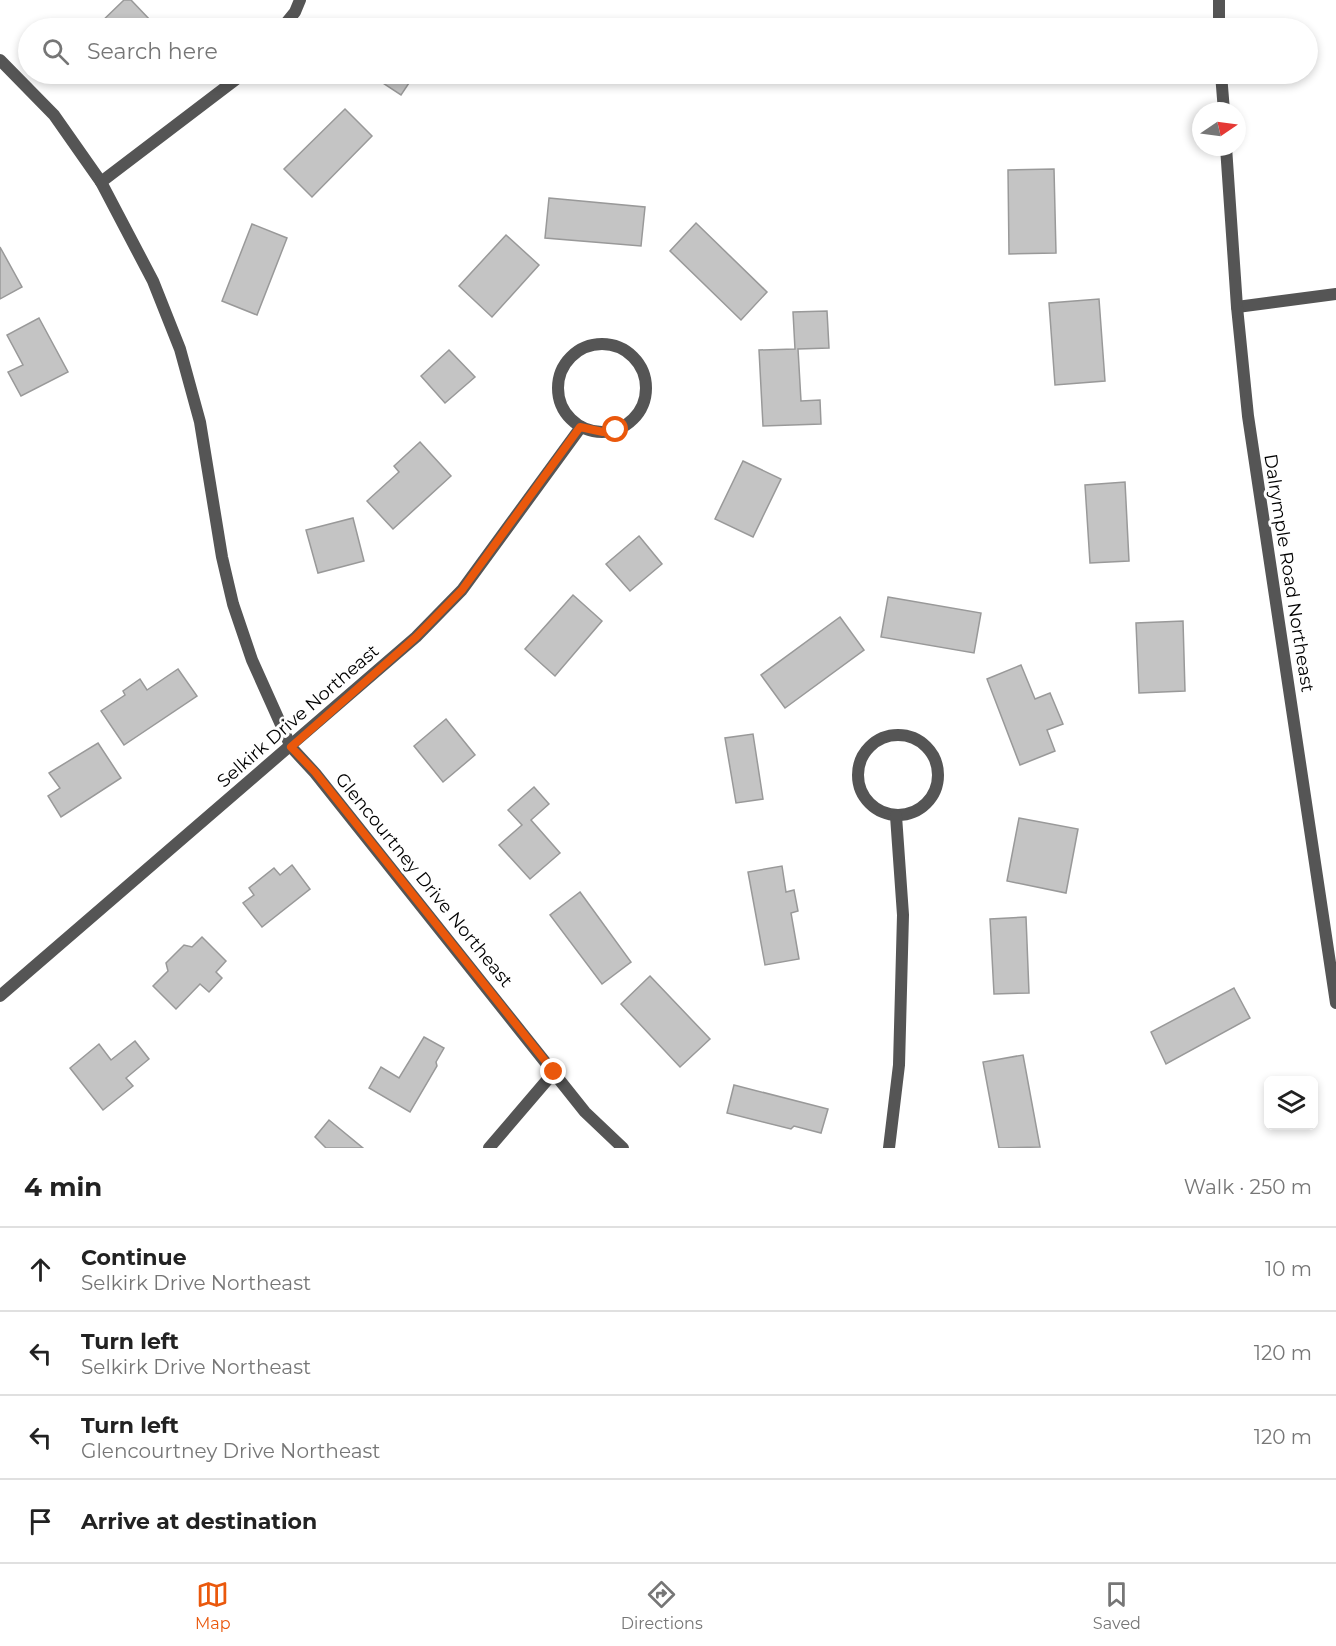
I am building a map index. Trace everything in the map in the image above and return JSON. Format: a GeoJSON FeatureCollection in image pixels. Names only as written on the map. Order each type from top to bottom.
{"type":"FeatureCollection","features":[{"type":"Feature","properties":{"kind":"street"},"geometry":{"type":"LineString","coordinates":[[290,18],[300,0]]}},
{"type":"Feature","properties":{"kind":"street"},"geometry":{"type":"LineString","coordinates":[[1219,0],[1219,18]]}},
{"type":"Feature","properties":{"kind":"street","name":"Glencourtney Drive Northeast"},"geometry":{"type":"LineString","coordinates":[[0,60],[18,78]]}},
{"type":"Feature","properties":{"kind":"street","name":"Glencourtney Drive Northeast"},"geometry":{"type":"LineString","coordinates":[[24,84],[54,115],[101,182],[153,282],[180,350],[200,422],[222,557],[233,604],[252,660],[291,747],[315,772],[585,1112],[623,1148]]}},
{"type":"Feature","properties":{"kind":"street"},"geometry":{"type":"LineString","coordinates":[[101,182],[230,84]]}},
{"type":"Feature","properties":{"kind":"street"},"geometry":{"type":"LineString","coordinates":[[1222,84],[1223,102]]}},
{"type":"Feature","properties":{"kind":"street","name":"Dalrymple Road Northeast"},"geometry":{"type":"LineString","coordinates":[[1227,156],[1237,307],[1257,483],[1336,1003]]}},
{"type":"Feature","properties":{"kind":"street"},"geometry":{"type":"LineString","coordinates":[[1237,307],[1336,294]]}},
{"type":"Feature","properties":{"kind":"street"},"geometry":{"type":"LineString","coordinates":[[595,344],[610,344],[624,349],[633,355],[644,373],[647,388],[638,415],[628,424],[616,430],[603,432],[580,427],[567,414],[560,401],[558,386],[561,371],[569,358],[580,349],[595,344]]}},
{"type":"Feature","properties":{"kind":"street","name":"Selkirk Drive Northeast"},"geometry":{"type":"LineString","coordinates":[[0,996],[416,637],[462,590],[580,427]]}},
{"type":"Feature","properties":{"kind":"street"},"geometry":{"type":"LineString","coordinates":[[903,735],[922,742],[931,752],[937,763],[939,776],[933,794],[921,809],[896,816],[883,813],[863,796],[858,783],[858,770],[862,757],[870,746],[880,739],[903,735]]}},
{"type":"Feature","properties":{"kind":"street"},"geometry":{"type":"LineString","coordinates":[[889,1148],[899,1065],[903,915],[896,816]]}},
{"type":"Feature","properties":{"kind":"street"},"geometry":{"type":"LineString","coordinates":[[489,1148],[554,1072]]}},
{"type":"Feature","properties":{"kind":"building"},"geometry":{"type":"Polygon","coordinates":[[[124,0],[131,0],[148,18],[105,18],[124,0]]]}},
{"type":"Feature","properties":{"kind":"building"},"geometry":{"type":"Polygon","coordinates":[[[384,84],[408,84],[401,95],[384,84]]]}},
{"type":"Feature","properties":{"kind":"building"},"geometry":{"type":"Polygon","coordinates":[[[345,109],[372,136],[312,197],[284,169],[345,109]]]}},
{"type":"Feature","properties":{"kind":"building"},"geometry":{"type":"Polygon","coordinates":[[[1054,169],[1056,253],[1009,254],[1008,170],[1054,169]]]}},
{"type":"Feature","properties":{"kind":"building"},"geometry":{"type":"Polygon","coordinates":[[[549,198],[645,207],[641,246],[545,238],[549,198]]]}},
{"type":"Feature","properties":{"kind":"building"},"geometry":{"type":"Polygon","coordinates":[[[696,223],[767,292],[741,320],[670,251],[696,223]]]}},
{"type":"Feature","properties":{"kind":"building"},"geometry":{"type":"Polygon","coordinates":[[[252,224],[287,238],[257,315],[222,301],[252,224]]]}},
{"type":"Feature","properties":{"kind":"building"},"geometry":{"type":"Polygon","coordinates":[[[506,235],[539,265],[492,317],[459,286],[506,235]]]}},
{"type":"Feature","properties":{"kind":"building"},"geometry":{"type":"Polygon","coordinates":[[[0,247],[22,287],[0,299],[0,247]]]}},
{"type":"Feature","properties":{"kind":"building"},"geometry":{"type":"Polygon","coordinates":[[[1099,299],[1105,381],[1055,385],[1049,303],[1099,299]]]}},
{"type":"Feature","properties":{"kind":"building"},"geometry":{"type":"Polygon","coordinates":[[[827,311],[829,348],[798,349],[801,401],[820,400],[821,424],[763,426],[759,350],[795,349],[793,312],[827,311]]]}},
{"type":"Feature","properties":{"kind":"building"},"geometry":{"type":"Polygon","coordinates":[[[39,318],[68,372],[21,396],[8,372],[23,365],[7,335],[39,318]]]}},
{"type":"Feature","properties":{"kind":"building"},"geometry":{"type":"Polygon","coordinates":[[[449,350],[475,377],[445,403],[421,376],[449,350]]]}},
{"type":"Feature","properties":{"kind":"building"},"geometry":{"type":"Polygon","coordinates":[[[420,442],[451,476],[393,529],[367,501],[399,472],[394,466],[420,442]]]}},
{"type":"Feature","properties":{"kind":"building"},"geometry":{"type":"Polygon","coordinates":[[[743,461],[781,479],[753,537],[715,519],[743,461]]]}},
{"type":"Feature","properties":{"kind":"building"},"geometry":{"type":"Polygon","coordinates":[[[1125,482],[1129,561],[1090,563],[1085,485],[1125,482]]]}},
{"type":"Feature","properties":{"kind":"building"},"geometry":{"type":"Polygon","coordinates":[[[353,518],[364,561],[318,573],[306,530],[353,518]]]}},
{"type":"Feature","properties":{"kind":"building"},"geometry":{"type":"Polygon","coordinates":[[[639,536],[662,564],[630,591],[606,564],[639,536]]]}},
{"type":"Feature","properties":{"kind":"building"},"geometry":{"type":"Polygon","coordinates":[[[573,595],[602,621],[555,676],[525,649],[573,595]]]}},
{"type":"Feature","properties":{"kind":"building"},"geometry":{"type":"Polygon","coordinates":[[[888,597],[981,613],[974,653],[881,637],[888,597]]]}},
{"type":"Feature","properties":{"kind":"building"},"geometry":{"type":"Polygon","coordinates":[[[840,617],[864,650],[785,708],[761,675],[840,617]]]}},
{"type":"Feature","properties":{"kind":"building"},"geometry":{"type":"Polygon","coordinates":[[[1183,621],[1185,691],[1139,693],[1136,623],[1183,621]]]}},
{"type":"Feature","properties":{"kind":"building"},"geometry":{"type":"Polygon","coordinates":[[[1021,665],[1035,699],[1050,693],[1063,724],[1047,730],[1055,751],[1020,765],[987,679],[1021,665]]]}},
{"type":"Feature","properties":{"kind":"building"},"geometry":{"type":"Polygon","coordinates":[[[178,669],[197,696],[124,745],[101,711],[125,695],[123,691],[140,679],[147,690],[178,669]]]}},
{"type":"Feature","properties":{"kind":"building"},"geometry":{"type":"Polygon","coordinates":[[[446,719],[475,755],[443,782],[414,746],[446,719]]]}},
{"type":"Feature","properties":{"kind":"building"},"geometry":{"type":"Polygon","coordinates":[[[753,734],[763,799],[736,803],[725,738],[753,734]]]}},
{"type":"Feature","properties":{"kind":"building"},"geometry":{"type":"Polygon","coordinates":[[[98,743],[121,778],[61,817],[48,796],[60,788],[49,773],[98,743]]]}},
{"type":"Feature","properties":{"kind":"building"},"geometry":{"type":"Polygon","coordinates":[[[534,787],[549,804],[531,820],[560,853],[530,879],[499,845],[522,825],[508,810],[534,787]]]}},
{"type":"Feature","properties":{"kind":"building"},"geometry":{"type":"Polygon","coordinates":[[[1019,818],[1078,829],[1066,893],[1007,881],[1019,818]]]}},
{"type":"Feature","properties":{"kind":"building"},"geometry":{"type":"Polygon","coordinates":[[[292,865],[310,889],[262,927],[243,903],[254,895],[249,888],[274,868],[280,875],[292,865]]]}},
{"type":"Feature","properties":{"kind":"building"},"geometry":{"type":"Polygon","coordinates":[[[782,866],[786,892],[794,890],[798,911],[791,913],[799,959],[765,965],[748,872],[782,866]]]}},
{"type":"Feature","properties":{"kind":"building"},"geometry":{"type":"Polygon","coordinates":[[[580,892],[631,962],[602,984],[550,915],[580,892]]]}},
{"type":"Feature","properties":{"kind":"building"},"geometry":{"type":"Polygon","coordinates":[[[1026,917],[1029,993],[994,994],[990,919],[1026,917]]]}},
{"type":"Feature","properties":{"kind":"building"},"geometry":{"type":"Polygon","coordinates":[[[202,937],[226,961],[216,972],[222,978],[209,992],[200,984],[176,1009],[153,986],[168,971],[166,963],[184,945],[192,947],[202,937]]]}},
{"type":"Feature","properties":{"kind":"building"},"geometry":{"type":"Polygon","coordinates":[[[650,976],[710,1039],[680,1067],[621,1004],[650,976]]]}},
{"type":"Feature","properties":{"kind":"building"},"geometry":{"type":"Polygon","coordinates":[[[1234,988],[1250,1018],[1166,1064],[1151,1032],[1234,988]]]}},
{"type":"Feature","properties":{"kind":"building"},"geometry":{"type":"Polygon","coordinates":[[[424,1037],[444,1048],[436,1062],[437,1066],[410,1112],[369,1088],[381,1067],[399,1078],[424,1037]]]}},
{"type":"Feature","properties":{"kind":"building"},"geometry":{"type":"Polygon","coordinates":[[[135,1041],[149,1059],[126,1078],[133,1086],[103,1110],[70,1068],[99,1044],[111,1060],[135,1041]]]}},
{"type":"Feature","properties":{"kind":"building"},"geometry":{"type":"Polygon","coordinates":[[[1023,1055],[1040,1147],[999,1148],[983,1062],[1023,1055]]]}},
{"type":"Feature","properties":{"kind":"building"},"geometry":{"type":"Polygon","coordinates":[[[734,1085],[828,1109],[821,1133],[794,1126],[791,1129],[727,1113],[734,1085]]]}},
{"type":"Feature","properties":{"kind":"building"},"geometry":{"type":"Polygon","coordinates":[[[329,1120],[363,1148],[326,1148],[315,1137],[329,1120]]]}},
{"type":"Feature","properties":{"kind":"route"},"geometry":{"type":"LineString","coordinates":[[554,1072],[315,772],[291,747],[416,637],[462,590],[580,427],[603,432],[616,430]]}}]}
